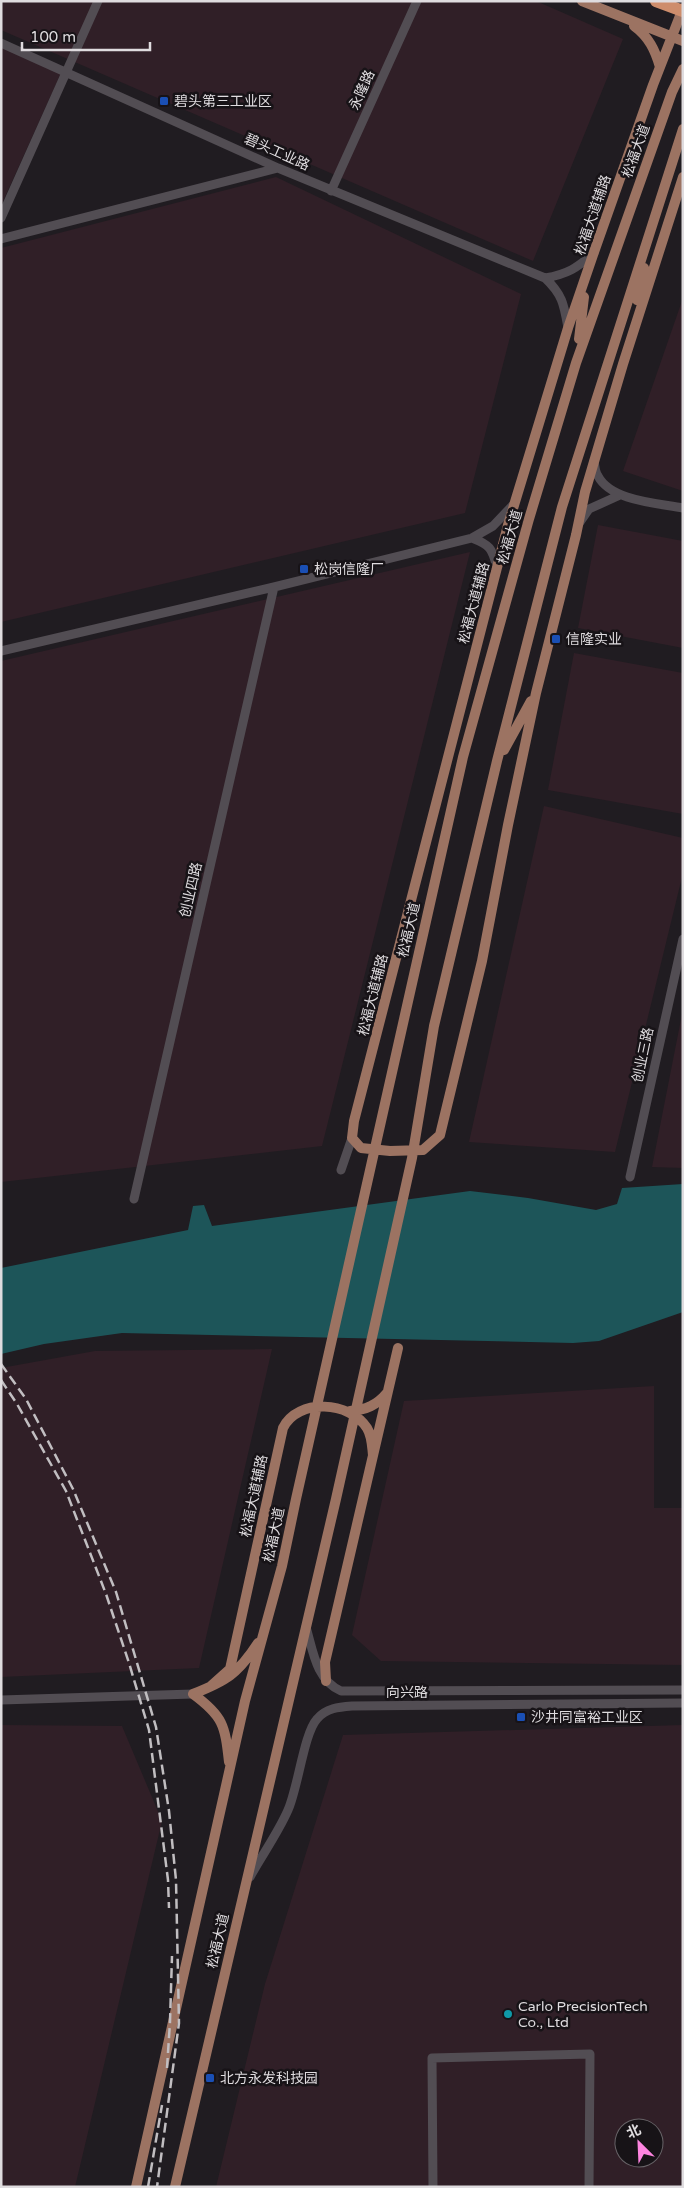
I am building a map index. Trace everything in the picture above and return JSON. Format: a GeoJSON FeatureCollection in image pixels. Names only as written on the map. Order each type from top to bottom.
{"type":"FeatureCollection","features":[{"type":"Feature","properties":{"kind":"highway"},"geometry":{"type":"LineString","coordinates":[[656,1],[683,9]]}},
{"type":"Feature","properties":{"kind":"main road"},"geometry":{"type":"LineString","coordinates":[[582,1],[683,41]]}},
{"type":"Feature","properties":{"kind":"main road","name":"松福大道辅路"},"geometry":{"type":"LineString","coordinates":[[352,1138],[354,1120],[516,500],[568,328],[660,67],[683,9]]}},
{"type":"Feature","properties":{"kind":"main road"},"geometry":{"type":"LineString","coordinates":[[623,18],[642,32],[654,48],[660,67]]}},
{"type":"Feature","properties":{"kind":"main road","name":"松福大道"},"geometry":{"type":"LineString","coordinates":[[136,2187],[230,1769],[282,1566],[463,757],[529,519],[576,363],[672,92],[683,69]]}},
{"type":"Feature","properties":{"kind":"main road"},"geometry":{"type":"LineString","coordinates":[[497,761],[562,507],[683,129]]}},
{"type":"Feature","properties":{"kind":"main road"},"geometry":{"type":"LineString","coordinates":[[352,1138],[361,1148],[390,1151],[423,1150],[440,1135],[482,961],[536,693],[594,460],[683,177]]}},
{"type":"Feature","properties":{"kind":"main road"},"geometry":{"type":"LineString","coordinates":[[621,321],[676,197]]}},
{"type":"Feature","properties":{"kind":"main road"},"geometry":{"type":"LineString","coordinates":[[623,364],[657,209]]}},
{"type":"Feature","properties":{"kind":"main road"},"geometry":{"type":"LineString","coordinates":[[576,363],[586,278]]}},
{"type":"Feature","properties":{"kind":"main road"},"geometry":{"type":"LineString","coordinates":[[463,757],[466,686]]}},
{"type":"Feature","properties":{"kind":"main road"},"geometry":{"type":"LineString","coordinates":[[497,761],[536,693]]}},
{"type":"Feature","properties":{"kind":"main road","name":"松福大道"},"geometry":{"type":"LineString","coordinates":[[175,2187],[336,1499],[412,1158],[434,1026],[497,761]]}},
{"type":"Feature","properties":{"kind":"main road","name":"松福大道辅路"},"geometry":{"type":"LineString","coordinates":[[326,1682],[325,1662],[398,1348]]}},
{"type":"Feature","properties":{"kind":"main road"},"geometry":{"type":"LineString","coordinates":[[339,1409],[351,1411],[366,1408],[381,1401],[388,1392]]}},
{"type":"Feature","properties":{"kind":"main road","name":"松福大道辅路"},"geometry":{"type":"LineString","coordinates":[[211,1686],[230,1669],[283,1428],[287,1420],[302,1409],[312,1407],[339,1409],[360,1420],[368,1429],[372,1440],[373,1455]]}},
{"type":"Feature","properties":{"kind":"main road","name":"松福大道"},"geometry":{"type":"LineString","coordinates":[[192,1694],[228,1678],[246,1663],[264,1634]]}},
{"type":"Feature","properties":{"kind":"main road","name":"松福大道"},"geometry":{"type":"LineString","coordinates":[[192,1694],[212,1708],[225,1731],[230,1769]]}},
{"type":"Feature","properties":{"kind":"street"},"geometry":{"type":"LineString","coordinates":[[1,218],[98,1]]}},
{"type":"Feature","properties":{"kind":"street","name":"永隆路"},"geometry":{"type":"LineString","coordinates":[[331,191],[417,1]]}},
{"type":"Feature","properties":{"kind":"street","name":"碧头工业路"},"geometry":{"type":"LineString","coordinates":[[1,43],[331,191],[545,278]]}},
{"type":"Feature","properties":{"kind":"street"},"geometry":{"type":"LineString","coordinates":[[1,239],[278,168]]}},
{"type":"Feature","properties":{"kind":"street"},"geometry":{"type":"LineString","coordinates":[[545,278],[561,275],[577,268],[594,252]]}},
{"type":"Feature","properties":{"kind":"street"},"geometry":{"type":"LineString","coordinates":[[545,278],[558,289],[565,307],[568,328]]}},
{"type":"Feature","properties":{"kind":"street"},"geometry":{"type":"LineString","coordinates":[[594,460],[597,476],[607,488],[620,495],[683,508]]}},
{"type":"Feature","properties":{"kind":"street"},"geometry":{"type":"LineString","coordinates":[[579,524],[589,510],[620,495]]}},
{"type":"Feature","properties":{"kind":"street"},"geometry":{"type":"LineString","coordinates":[[1,651],[274,588],[472,538],[493,526],[516,500]]}},
{"type":"Feature","properties":{"kind":"street"},"geometry":{"type":"LineString","coordinates":[[472,538],[487,544],[493,554],[497,568]]}},
{"type":"Feature","properties":{"kind":"street","name":"创业四路"},"geometry":{"type":"LineString","coordinates":[[134,1199],[274,588]]}},
{"type":"Feature","properties":{"kind":"street","name":"创业三路"},"geometry":{"type":"LineString","coordinates":[[630,1177],[683,939]]}},
{"type":"Feature","properties":{"kind":"street"},"geometry":{"type":"LineString","coordinates":[[341,1170],[352,1138]]}},
{"type":"Feature","properties":{"kind":"street"},"geometry":{"type":"LineString","coordinates":[[306,1627],[320,1673],[326,1682]]}},
{"type":"Feature","properties":{"kind":"street","name":"向兴路"},"geometry":{"type":"LineString","coordinates":[[326,1682],[341,1691],[352,1693],[683,1690]]}},
{"type":"Feature","properties":{"kind":"street"},"geometry":{"type":"LineString","coordinates":[[1,1700],[192,1694]]}},
{"type":"Feature","properties":{"kind":"street","name":"向兴路"},"geometry":{"type":"LineString","coordinates":[[246,1884],[287,1811],[296,1787],[312,1726],[323,1713],[332,1709],[352,1706],[683,1703]]}},
{"type":"Feature","properties":{"kind":"street"},"geometry":{"type":"LineString","coordinates":[[433,2187],[432,2058],[590,2054],[589,2187]]}},
{"type":"Feature","properties":{"kind":"shaded area","name":"碧头第三工业区"},"geometry":{"type":"Polygon","coordinates":[[[1,1],[536,1],[623,39],[533,261],[1,30],[1,1]]]}},
{"type":"Feature","properties":{"kind":"shaded area"},"geometry":{"type":"Polygon","coordinates":[[[1,44],[62,71],[1,206],[1,44]]]}},
{"type":"Feature","properties":{"kind":"shaded area"},"geometry":{"type":"Polygon","coordinates":[[[276,177],[521,294],[465,513],[1,622],[1,248],[276,177]]]}},
{"type":"Feature","properties":{"kind":"shaded area"},"geometry":{"type":"Polygon","coordinates":[[[683,298],[683,491],[623,471],[683,298]]]}},
{"type":"Feature","properties":{"kind":"shaded area"},"geometry":{"type":"Polygon","coordinates":[[[598,525],[683,541],[683,648],[578,628],[598,525]]]}},
{"type":"Feature","properties":{"kind":"shaded area"},"geometry":{"type":"Polygon","coordinates":[[[470,552],[322,1146],[1,1182],[1,661],[470,552]]]}},
{"type":"Feature","properties":{"kind":"shaded area"},"geometry":{"type":"Polygon","coordinates":[[[574,653],[683,673],[683,814],[548,790],[574,653]]]}},
{"type":"Feature","properties":{"kind":"shaded area"},"geometry":{"type":"Polygon","coordinates":[[[544,806],[683,838],[683,873],[615,1152],[469,1142],[544,806]]]}},
{"type":"Feature","properties":{"kind":"shaded area"},"geometry":{"type":"Polygon","coordinates":[[[683,1009],[683,1168],[652,1167],[683,1009]]]}},
{"type":"Feature","properties":{"kind":"shaded area"},"geometry":{"type":"Polygon","coordinates":[[[272,1349],[199,1668],[1,1677],[1,1368],[95,1351],[272,1349]]]}},
{"type":"Feature","properties":{"kind":"shaded area"},"geometry":{"type":"Polygon","coordinates":[[[654,1386],[654,1508],[683,1508],[683,1665],[381,1661],[352,1635],[404,1401],[654,1386]]]}},
{"type":"Feature","properties":{"kind":"shaded area"},"geometry":{"type":"Polygon","coordinates":[[[1,1725],[122,1726],[162,1821],[75,2187],[1,2187],[1,1725]]]}},
{"type":"Feature","properties":{"kind":"shaded area"},"geometry":{"type":"Polygon","coordinates":[[[683,1725],[683,2187],[216,2187],[265,1984],[343,1735],[683,1725]]]}},
{"type":"Feature","properties":{"kind":"water"},"geometry":{"type":"Polygon","coordinates":[[[683,1184],[683,1312],[599,1341],[573,1343],[122,1333],[44,1344],[1,1354],[1,1268],[188,1230],[193,1206],[204,1205],[212,1226],[470,1191],[528,1198],[596,1210],[617,1204],[622,1188],[683,1184]]]}},
{"type":"Feature","properties":{"kind":"railway"},"geometry":{"type":"LineString","coordinates":[[1,1364],[26,1399],[73,1489],[116,1592],[156,1727],[169,1811],[176,1880],[179,2023],[157,2187]]}},
{"type":"Feature","properties":{"kind":"railway"},"geometry":{"type":"LineString","coordinates":[[1,1380],[17,1404],[66,1491],[106,1594],[129,1663],[149,1730],[168,1880],[169,1908]]}},
{"type":"Feature","properties":{"kind":"railway"},"geometry":{"type":"LineString","coordinates":[[167,2068],[172,1956]]}},
{"type":"Feature","properties":{"kind":"railway"},"geometry":{"type":"LineString","coordinates":[[148,2187],[162,2105]]}},
{"type":"Feature","properties":{"kind":"place","name":"碧头第三工业区"},"geometry":{"type":"Point","coordinates":[164,101]}},
{"type":"Feature","properties":{"kind":"place","name":"松岗信隆厂"},"geometry":{"type":"Point","coordinates":[304,569]}},
{"type":"Feature","properties":{"kind":"place","name":"信隆实业"},"geometry":{"type":"Point","coordinates":[556,639]}},
{"type":"Feature","properties":{"kind":"place","name":"沙井同富裕工业区"},"geometry":{"type":"Point","coordinates":[521,1717]}},
{"type":"Feature","properties":{"kind":"place","name":"Carlo PrecisionTech Co., Ltd"},"geometry":{"type":"Point","coordinates":[508,2014]}},
{"type":"Feature","properties":{"kind":"place","name":"北方永发科技园"},"geometry":{"type":"Point","coordinates":[210,2078]}}]}
